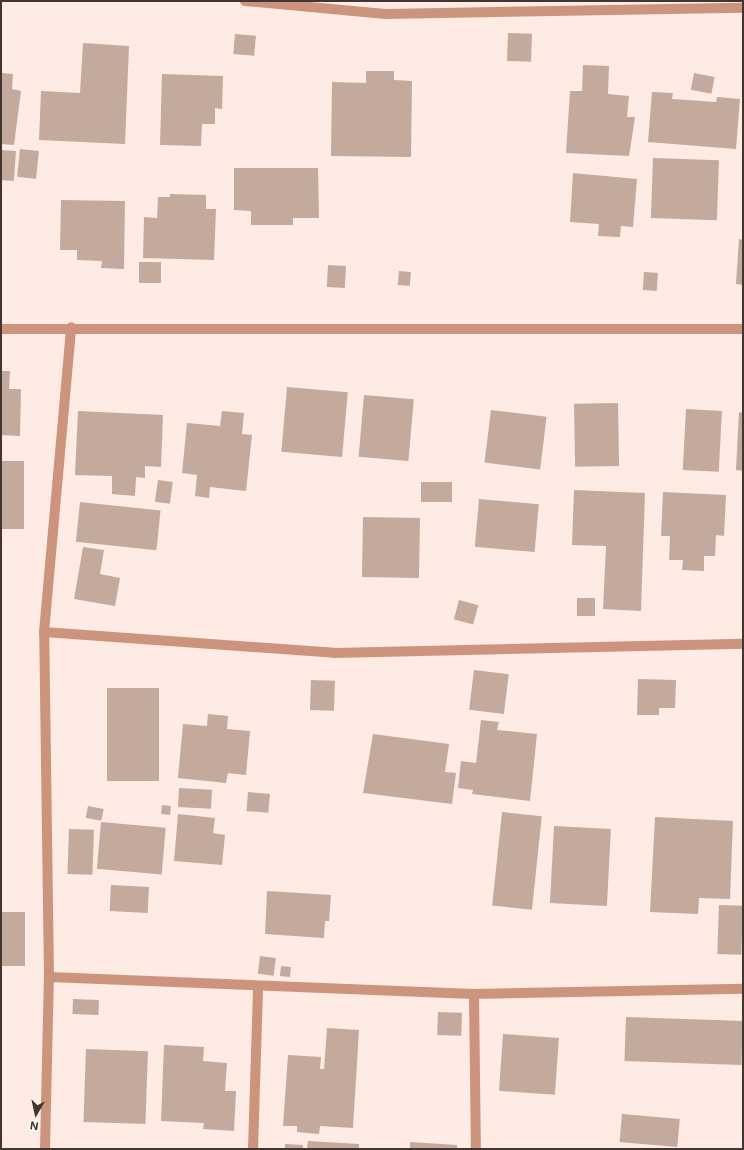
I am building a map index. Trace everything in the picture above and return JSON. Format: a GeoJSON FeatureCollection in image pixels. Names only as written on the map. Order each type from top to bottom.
{"type":"FeatureCollection","features":[{"type":"Feature","properties":{"kind":"street"},"geometry":{"type":"LineString","coordinates":[[245,1],[386,14],[643,6],[743,8]]}},
{"type":"Feature","properties":{"kind":"street"},"geometry":{"type":"LineString","coordinates":[[45,1149],[49,977],[44,632],[71,327]]}},
{"type":"Feature","properties":{"kind":"street"},"geometry":{"type":"LineString","coordinates":[[1,329],[71,327],[743,329]]}},
{"type":"Feature","properties":{"kind":"street"},"geometry":{"type":"LineString","coordinates":[[44,632],[334,653],[743,644]]}},
{"type":"Feature","properties":{"kind":"street"},"geometry":{"type":"LineString","coordinates":[[49,977],[474,994],[743,989]]}},
{"type":"Feature","properties":{"kind":"street"},"geometry":{"type":"LineString","coordinates":[[253,1149],[258,986]]}},
{"type":"Feature","properties":{"kind":"street"},"geometry":{"type":"LineString","coordinates":[[474,994],[476,1149]]}},
{"type":"Feature","properties":{"kind":"building"},"geometry":{"type":"Polygon","coordinates":[[[508,33],[532,34],[531,62],[507,61],[508,33]]]}},
{"type":"Feature","properties":{"kind":"building"},"geometry":{"type":"Polygon","coordinates":[[[235,34],[256,36],[254,56],[233,54],[235,34]]]}},
{"type":"Feature","properties":{"kind":"building"},"geometry":{"type":"Polygon","coordinates":[[[83,43],[129,46],[125,144],[39,140],[41,91],[80,93],[83,43]]]}},
{"type":"Feature","properties":{"kind":"building"},"geometry":{"type":"Polygon","coordinates":[[[583,65],[609,66],[608,94],[629,96],[627,117],[635,117],[629,156],[566,153],[570,91],[582,91],[583,65]]]}},
{"type":"Feature","properties":{"kind":"building"},"geometry":{"type":"Polygon","coordinates":[[[366,71],[394,71],[394,80],[412,81],[411,157],[331,156],[332,82],[366,83],[366,71]]]}},
{"type":"Feature","properties":{"kind":"building"},"geometry":{"type":"Polygon","coordinates":[[[1,73],[13,74],[12,89],[21,91],[14,145],[1,144],[1,73]]]}},
{"type":"Feature","properties":{"kind":"building"},"geometry":{"type":"Polygon","coordinates":[[[694,73],[715,77],[711,94],[691,90],[694,73]]]}},
{"type":"Feature","properties":{"kind":"building"},"geometry":{"type":"Polygon","coordinates":[[[162,74],[223,76],[222,109],[215,108],[215,124],[202,124],[201,146],[160,145],[162,74]]]}},
{"type":"Feature","properties":{"kind":"building"},"geometry":{"type":"Polygon","coordinates":[[[652,92],[673,93],[672,99],[716,102],[717,97],[740,99],[736,149],[648,142],[652,92]]]}},
{"type":"Feature","properties":{"kind":"building"},"geometry":{"type":"Polygon","coordinates":[[[20,149],[39,151],[36,179],[17,177],[20,149]]]}},
{"type":"Feature","properties":{"kind":"building"},"geometry":{"type":"Polygon","coordinates":[[[1,150],[16,151],[14,181],[1,180],[1,150]]]}},
{"type":"Feature","properties":{"kind":"building"},"geometry":{"type":"Polygon","coordinates":[[[653,158],[719,160],[717,220],[651,218],[653,158]]]}},
{"type":"Feature","properties":{"kind":"building"},"geometry":{"type":"Polygon","coordinates":[[[234,168],[318,168],[319,218],[293,218],[293,225],[251,225],[251,211],[234,210],[234,168]]]}},
{"type":"Feature","properties":{"kind":"building"},"geometry":{"type":"Polygon","coordinates":[[[573,173],[637,179],[633,227],[621,226],[620,237],[598,236],[599,224],[570,222],[573,173]]]}},
{"type":"Feature","properties":{"kind":"building"},"geometry":{"type":"Polygon","coordinates":[[[170,194],[206,195],[206,209],[216,209],[214,260],[143,258],[144,217],[157,218],[158,197],[170,197],[170,194]]]}},
{"type":"Feature","properties":{"kind":"building"},"geometry":{"type":"Polygon","coordinates":[[[61,200],[125,201],[124,269],[101,268],[102,261],[77,260],[77,250],[60,250],[61,200]]]}},
{"type":"Feature","properties":{"kind":"building"},"geometry":{"type":"Polygon","coordinates":[[[739,239],[743,240],[743,285],[736,284],[739,239]]]}},
{"type":"Feature","properties":{"kind":"building"},"geometry":{"type":"Polygon","coordinates":[[[139,262],[161,262],[161,283],[139,283],[139,262]]]}},
{"type":"Feature","properties":{"kind":"building"},"geometry":{"type":"Polygon","coordinates":[[[328,265],[346,266],[345,288],[327,287],[328,265]]]}},
{"type":"Feature","properties":{"kind":"building"},"geometry":{"type":"Polygon","coordinates":[[[399,271],[411,272],[410,286],[398,285],[399,271]]]}},
{"type":"Feature","properties":{"kind":"building"},"geometry":{"type":"Polygon","coordinates":[[[644,272],[658,273],[657,291],[643,290],[644,272]]]}},
{"type":"Feature","properties":{"kind":"building"},"geometry":{"type":"Polygon","coordinates":[[[1,371],[10,371],[9,389],[21,389],[20,436],[1,435],[1,371]]]}},
{"type":"Feature","properties":{"kind":"building"},"geometry":{"type":"Polygon","coordinates":[[[287,387],[348,392],[342,457],[281,452],[287,387]]]}},
{"type":"Feature","properties":{"kind":"building"},"geometry":{"type":"Polygon","coordinates":[[[364,395],[414,399],[408,461],[359,457],[364,395]]]}},
{"type":"Feature","properties":{"kind":"building"},"geometry":{"type":"Polygon","coordinates":[[[618,403],[619,466],[575,467],[574,404],[618,403]]]}},
{"type":"Feature","properties":{"kind":"building"},"geometry":{"type":"Polygon","coordinates":[[[686,409],[722,411],[719,472],[683,470],[686,409]]]}},
{"type":"Feature","properties":{"kind":"building"},"geometry":{"type":"Polygon","coordinates":[[[491,410],[547,417],[540,469],[485,463],[491,410]]]}},
{"type":"Feature","properties":{"kind":"building"},"geometry":{"type":"Polygon","coordinates":[[[78,411],[163,415],[161,467],[145,466],[145,478],[136,477],[135,496],[112,494],[112,476],[75,475],[78,411]]]}},
{"type":"Feature","properties":{"kind":"building"},"geometry":{"type":"Polygon","coordinates":[[[222,411],[244,413],[242,434],[252,435],[246,491],[210,487],[209,498],[195,496],[197,475],[182,473],[187,423],[220,426],[222,411]]]}},
{"type":"Feature","properties":{"kind":"building"},"geometry":{"type":"Polygon","coordinates":[[[739,412],[743,413],[743,471],[736,470],[739,412]]]}},
{"type":"Feature","properties":{"kind":"building"},"geometry":{"type":"Polygon","coordinates":[[[1,461],[24,461],[24,529],[1,529],[1,461]]]}},
{"type":"Feature","properties":{"kind":"building"},"geometry":{"type":"Polygon","coordinates":[[[158,480],[173,482],[170,504],[155,502],[158,480]]]}},
{"type":"Feature","properties":{"kind":"building"},"geometry":{"type":"Polygon","coordinates":[[[421,482],[452,482],[452,502],[421,502],[421,482]]]}},
{"type":"Feature","properties":{"kind":"building"},"geometry":{"type":"Polygon","coordinates":[[[574,490],[645,493],[641,611],[603,609],[606,546],[572,545],[574,490]]]}},
{"type":"Feature","properties":{"kind":"building"},"geometry":{"type":"Polygon","coordinates":[[[663,492],[726,495],[724,536],[716,535],[715,556],[704,556],[704,571],[682,570],[683,560],[669,560],[670,536],[661,536],[663,492]]]}},
{"type":"Feature","properties":{"kind":"building"},"geometry":{"type":"Polygon","coordinates":[[[479,499],[539,504],[535,552],[475,547],[479,499]]]}},
{"type":"Feature","properties":{"kind":"building"},"geometry":{"type":"Polygon","coordinates":[[[80,502],[161,510],[156,550],[76,542],[80,502]]]}},
{"type":"Feature","properties":{"kind":"building"},"geometry":{"type":"Polygon","coordinates":[[[363,517],[420,518],[419,578],[362,577],[363,517]]]}},
{"type":"Feature","properties":{"kind":"building"},"geometry":{"type":"Polygon","coordinates":[[[83,547],[104,550],[100,574],[120,578],[115,606],[74,599],[83,547]]]}},
{"type":"Feature","properties":{"kind":"building"},"geometry":{"type":"Polygon","coordinates":[[[577,598],[595,598],[595,616],[577,616],[577,598]]]}},
{"type":"Feature","properties":{"kind":"building"},"geometry":{"type":"Polygon","coordinates":[[[459,600],[478,605],[473,624],[454,619],[459,600]]]}},
{"type":"Feature","properties":{"kind":"building"},"geometry":{"type":"Polygon","coordinates":[[[474,670],[509,674],[504,714],[469,710],[474,670]]]}},
{"type":"Feature","properties":{"kind":"building"},"geometry":{"type":"Polygon","coordinates":[[[638,679],[676,680],[675,708],[659,708],[659,715],[637,715],[638,679]]]}},
{"type":"Feature","properties":{"kind":"building"},"geometry":{"type":"Polygon","coordinates":[[[311,680],[335,681],[334,711],[310,710],[311,680]]]}},
{"type":"Feature","properties":{"kind":"building"},"geometry":{"type":"Polygon","coordinates":[[[107,688],[159,688],[159,781],[107,781],[107,688]]]}},
{"type":"Feature","properties":{"kind":"building"},"geometry":{"type":"Polygon","coordinates":[[[208,714],[228,716],[227,729],[250,731],[246,775],[228,773],[226,783],[178,778],[183,724],[207,726],[208,714]]]}},
{"type":"Feature","properties":{"kind":"building"},"geometry":{"type":"Polygon","coordinates":[[[481,720],[499,722],[497,730],[537,734],[530,801],[472,794],[473,790],[458,788],[461,761],[476,763],[481,720]]]}},
{"type":"Feature","properties":{"kind":"building"},"geometry":{"type":"Polygon","coordinates":[[[373,734],[449,744],[445,772],[456,773],[452,804],[363,793],[373,734]]]}},
{"type":"Feature","properties":{"kind":"building"},"geometry":{"type":"Polygon","coordinates":[[[179,788],[212,790],[211,809],[178,807],[179,788]]]}},
{"type":"Feature","properties":{"kind":"building"},"geometry":{"type":"Polygon","coordinates":[[[248,792],[270,794],[268,813],[246,811],[248,792]]]}},
{"type":"Feature","properties":{"kind":"building"},"geometry":{"type":"Polygon","coordinates":[[[162,805],[171,806],[170,815],[161,814],[162,805]]]}},
{"type":"Feature","properties":{"kind":"building"},"geometry":{"type":"Polygon","coordinates":[[[88,806],[104,809],[101,821],[86,818],[88,806]]]}},
{"type":"Feature","properties":{"kind":"building"},"geometry":{"type":"Polygon","coordinates":[[[502,812],[542,816],[532,910],[492,905],[502,812]]]}},
{"type":"Feature","properties":{"kind":"building"},"geometry":{"type":"Polygon","coordinates":[[[178,814],[215,818],[213,833],[225,835],[222,865],[174,861],[178,814]]]}},
{"type":"Feature","properties":{"kind":"building"},"geometry":{"type":"Polygon","coordinates":[[[655,817],[733,821],[730,899],[699,898],[698,914],[650,912],[655,817]]]}},
{"type":"Feature","properties":{"kind":"building"},"geometry":{"type":"Polygon","coordinates":[[[101,822],[166,828],[162,874],[97,869],[101,822]]]}},
{"type":"Feature","properties":{"kind":"building"},"geometry":{"type":"Polygon","coordinates":[[[554,826],[611,829],[607,906],[550,903],[554,826]]]}},
{"type":"Feature","properties":{"kind":"building"},"geometry":{"type":"Polygon","coordinates":[[[69,829],[94,830],[92,875],[67,874],[69,829]]]}},
{"type":"Feature","properties":{"kind":"building"},"geometry":{"type":"Polygon","coordinates":[[[111,885],[149,887],[148,913],[110,911],[111,885]]]}},
{"type":"Feature","properties":{"kind":"building"},"geometry":{"type":"Polygon","coordinates":[[[267,891],[331,895],[329,921],[325,921],[324,938],[265,934],[267,891]]]}},
{"type":"Feature","properties":{"kind":"building"},"geometry":{"type":"Polygon","coordinates":[[[719,905],[743,906],[741,955],[717,954],[719,905]]]}},
{"type":"Feature","properties":{"kind":"building"},"geometry":{"type":"Polygon","coordinates":[[[1,912],[25,912],[25,966],[1,966],[1,912]]]}},
{"type":"Feature","properties":{"kind":"building"},"geometry":{"type":"Polygon","coordinates":[[[260,956],[276,958],[274,976],[258,974],[260,956]]]}},
{"type":"Feature","properties":{"kind":"building"},"geometry":{"type":"Polygon","coordinates":[[[281,966],[291,967],[290,977],[280,976],[281,966]]]}},
{"type":"Feature","properties":{"kind":"building"},"geometry":{"type":"Polygon","coordinates":[[[73,999],[99,1000],[98,1015],[72,1014],[73,999]]]}},
{"type":"Feature","properties":{"kind":"building"},"geometry":{"type":"Polygon","coordinates":[[[438,1012],[462,1013],[461,1036],[437,1035],[438,1012]]]}},
{"type":"Feature","properties":{"kind":"building"},"geometry":{"type":"Polygon","coordinates":[[[626,1017],[743,1021],[741,1065],[624,1061],[626,1017]]]}},
{"type":"Feature","properties":{"kind":"building"},"geometry":{"type":"Polygon","coordinates":[[[327,1028],[359,1030],[353,1128],[320,1126],[319,1134],[297,1132],[297,1126],[283,1126],[288,1055],[321,1057],[320,1069],[324,1069],[327,1028]]]}},
{"type":"Feature","properties":{"kind":"building"},"geometry":{"type":"Polygon","coordinates":[[[503,1034],[559,1038],[555,1095],[499,1091],[503,1034]]]}},
{"type":"Feature","properties":{"kind":"building"},"geometry":{"type":"Polygon","coordinates":[[[164,1045],[204,1047],[203,1061],[227,1063],[225,1091],[236,1091],[234,1131],[203,1129],[204,1123],[161,1121],[164,1045]]]}},
{"type":"Feature","properties":{"kind":"building"},"geometry":{"type":"Polygon","coordinates":[[[86,1049],[148,1051],[145,1124],[83,1122],[86,1049]]]}},
{"type":"Feature","properties":{"kind":"building"},"geometry":{"type":"Polygon","coordinates":[[[622,1114],[680,1119],[677,1147],[620,1142],[622,1114]]]}},
{"type":"Feature","properties":{"kind":"building"},"geometry":{"type":"Polygon","coordinates":[[[308,1141],[359,1144],[359,1149],[307,1149],[308,1141]]]}},
{"type":"Feature","properties":{"kind":"building"},"geometry":{"type":"Polygon","coordinates":[[[410,1142],[457,1145],[457,1149],[410,1149],[410,1142]]]}},
{"type":"Feature","properties":{"kind":"building"},"geometry":{"type":"Polygon","coordinates":[[[285,1144],[303,1145],[303,1149],[285,1149],[285,1144]]]}}]}
